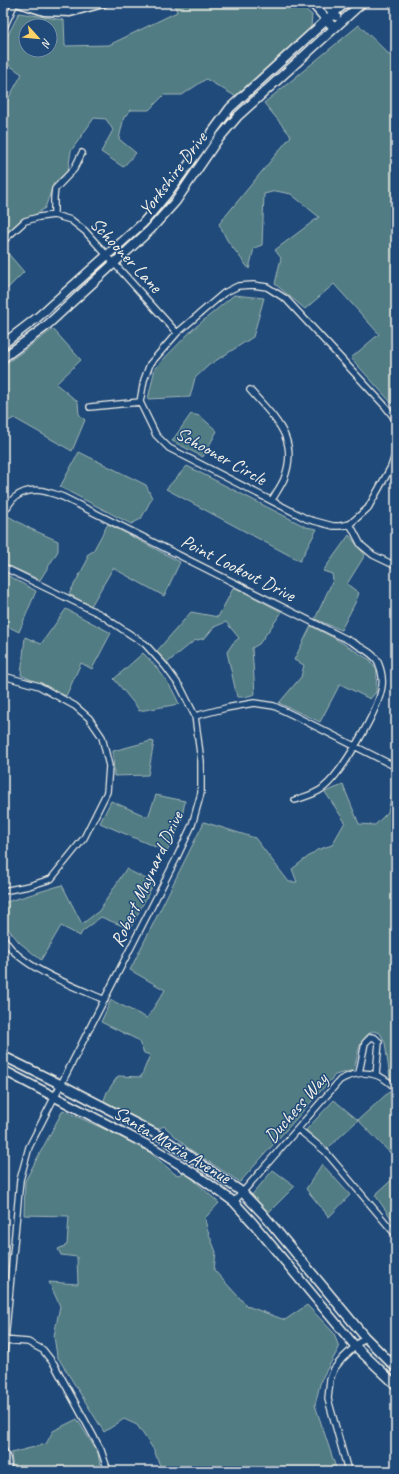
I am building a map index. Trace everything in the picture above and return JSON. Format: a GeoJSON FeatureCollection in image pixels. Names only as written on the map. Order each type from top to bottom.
{"type":"FeatureCollection","features":[{"type":"Feature","properties":{"kind":"street"},"geometry":{"type":"LineString","coordinates":[[3,30],[15,3]]}},
{"type":"Feature","properties":{"kind":"street"},"geometry":{"type":"LineString","coordinates":[[18,3],[44,11],[70,12],[103,3]]}},
{"type":"Feature","properties":{"kind":"street"},"geometry":{"type":"LineString","coordinates":[[312,3],[334,28]]}},
{"type":"Feature","properties":{"kind":"street"},"geometry":{"type":"LineString","coordinates":[[325,3],[341,22]]}},
{"type":"Feature","properties":{"kind":"street","name":"Yorkshire Drive"},"geometry":{"type":"LineString","coordinates":[[3,344],[38,317],[143,223],[167,194],[230,108],[345,3]]}},
{"type":"Feature","properties":{"kind":"street","name":"Yorkshire Drive"},"geometry":{"type":"LineString","coordinates":[[3,358],[45,327],[150,230],[176,201],[216,142],[238,116],[362,3]]}},
{"type":"Feature","properties":{"kind":"street"},"geometry":{"type":"LineString","coordinates":[[3,241],[25,221],[54,215],[55,189],[74,168],[82,153]]}},
{"type":"Feature","properties":{"kind":"street","name":"Schooner Lane"},"geometry":{"type":"LineString","coordinates":[[54,215],[70,220],[85,231],[177,333]]}},
{"type":"Feature","properties":{"kind":"street"},"geometry":{"type":"LineString","coordinates":[[90,408],[140,402],[144,380],[150,364],[177,333],[224,293],[238,286],[253,285],[267,287],[286,299],[385,406],[396,420]]}},
{"type":"Feature","properties":{"kind":"street"},"geometry":{"type":"LineString","coordinates":[[250,390],[279,424],[288,441],[289,460],[284,479],[272,500]]}},
{"type":"Feature","properties":{"kind":"street","name":"Schooner Circle"},"geometry":{"type":"LineString","coordinates":[[140,402],[156,435],[169,448],[307,519],[323,524],[340,526],[350,524]]}},
{"type":"Feature","properties":{"kind":"street"},"geometry":{"type":"LineString","coordinates":[[396,452],[394,468],[368,508],[350,524],[361,545],[373,555],[396,566]]}},
{"type":"Feature","properties":{"kind":"street","name":"Point Lookout Drive"},"geometry":{"type":"LineString","coordinates":[[3,514],[14,498],[28,490],[44,490],[70,500],[352,642],[367,651],[377,660],[382,673],[382,685],[378,700],[355,746],[336,777],[322,789],[295,800]]}},
{"type":"Feature","properties":{"kind":"street","name":"Robert Maynard Drive"},"geometry":{"type":"LineString","coordinates":[[3,566],[100,614],[145,644],[177,682],[195,716],[201,761],[201,792],[192,825],[62,1085],[29,1146],[20,1180],[3,1362]]}},
{"type":"Feature","properties":{"kind":"street"},"geometry":{"type":"LineString","coordinates":[[3,677],[39,686],[75,706],[89,718],[102,736],[109,766],[107,792],[84,838],[51,879],[29,886],[3,891]]}},
{"type":"Feature","properties":{"kind":"street"},"geometry":{"type":"LineString","coordinates":[[195,716],[254,703],[274,706],[396,767]]}},
{"type":"Feature","properties":{"kind":"street"},"geometry":{"type":"LineString","coordinates":[[3,936],[5,942],[16,955],[34,967],[104,1000]]}},
{"type":"Feature","properties":{"kind":"street"},"geometry":{"type":"LineString","coordinates":[[359,1073],[365,1043],[371,1037],[375,1038],[379,1042],[376,1075]]}},
{"type":"Feature","properties":{"kind":"street","name":"Santa Maria Avenue"},"geometry":{"type":"LineString","coordinates":[[3,1056],[160,1136],[242,1192],[263,1214],[365,1337],[396,1368]]}},
{"type":"Feature","properties":{"kind":"street","name":"Santa Maria Avenue"},"geometry":{"type":"LineString","coordinates":[[3,1070],[153,1148],[195,1174],[234,1202],[355,1346],[396,1385]]}},
{"type":"Feature","properties":{"kind":"street","name":"Duchess Way"},"geometry":{"type":"LineString","coordinates":[[234,1202],[340,1080],[350,1074],[359,1073],[376,1075],[389,1081],[396,1089]]}},
{"type":"Feature","properties":{"kind":"street"},"geometry":{"type":"LineString","coordinates":[[298,1129],[325,1151],[396,1235]]}},
{"type":"Feature","properties":{"kind":"street"},"geometry":{"type":"LineString","coordinates":[[348,1471],[328,1399],[330,1380],[334,1369],[342,1359],[365,1337]]}},
{"type":"Feature","properties":{"kind":"street"},"geometry":{"type":"LineString","coordinates":[[4,1340],[28,1342],[43,1350],[54,1364],[101,1450],[108,1471]]}},
{"type":"Feature","properties":{"kind":"street"},"geometry":{"type":"LineString","coordinates":[[3,1449],[7,1458],[9,1471]]}},
{"type":"Feature","properties":{"kind":"green space"},"geometry":{"type":"Polygon","coordinates":[[[174,3],[298,3],[312,15],[311,27],[235,96],[206,79],[182,95],[164,95],[149,110],[131,110],[124,117],[119,139],[136,153],[123,167],[101,152],[113,130],[106,119],[94,118],[71,151],[68,171],[54,183],[45,208],[3,237],[3,105],[7,101],[22,74],[3,61],[3,45],[19,13],[51,18],[18,18],[18,58],[58,58],[58,19],[64,20],[65,46],[109,45],[177,12],[174,3]]]}},
{"type":"Feature","properties":{"kind":"green space"},"geometry":{"type":"Polygon","coordinates":[[[359,25],[396,61],[396,408],[351,358],[379,334],[334,284],[305,309],[275,284],[281,258],[275,250],[319,217],[291,194],[276,191],[264,194],[262,245],[254,248],[249,269],[227,240],[219,224],[291,136],[264,103],[359,25]]]}},
{"type":"Feature","properties":{"kind":"green space"},"geometry":{"type":"Polygon","coordinates":[[[6,251],[24,272],[3,293],[3,255],[6,251]]]}},
{"type":"Feature","properties":{"kind":"green space"},"geometry":{"type":"Polygon","coordinates":[[[234,295],[264,298],[253,337],[209,365],[195,378],[190,397],[148,399],[155,368],[192,330],[234,295]]]}},
{"type":"Feature","properties":{"kind":"green space"},"geometry":{"type":"Polygon","coordinates":[[[53,329],[81,360],[56,384],[78,402],[79,414],[85,420],[72,451],[14,418],[3,424],[3,366],[53,329]]]}},
{"type":"Feature","properties":{"kind":"green space"},"geometry":{"type":"Polygon","coordinates":[[[191,414],[200,416],[217,431],[203,457],[172,441],[191,414]]]}},
{"type":"Feature","properties":{"kind":"green space"},"geometry":{"type":"Polygon","coordinates":[[[79,452],[146,485],[152,498],[141,519],[131,524],[60,487],[79,452]]]}},
{"type":"Feature","properties":{"kind":"green space"},"geometry":{"type":"Polygon","coordinates":[[[187,466],[306,527],[317,529],[300,561],[166,489],[187,466]]]}},
{"type":"Feature","properties":{"kind":"green space"},"geometry":{"type":"Polygon","coordinates":[[[6,515],[31,529],[58,541],[58,551],[40,580],[3,563],[3,523],[6,515]]]}},
{"type":"Feature","properties":{"kind":"green space"},"geometry":{"type":"Polygon","coordinates":[[[108,524],[180,562],[164,596],[113,568],[91,606],[69,594],[87,561],[87,555],[93,551],[108,524]]]}},
{"type":"Feature","properties":{"kind":"green space"},"geometry":{"type":"Polygon","coordinates":[[[349,535],[365,555],[347,584],[359,593],[341,630],[315,619],[333,580],[332,574],[323,571],[349,535]]]}},
{"type":"Feature","properties":{"kind":"green space"},"geometry":{"type":"Polygon","coordinates":[[[3,573],[36,591],[19,632],[3,624],[3,573]]]}},
{"type":"Feature","properties":{"kind":"green space"},"geometry":{"type":"Polygon","coordinates":[[[234,587],[282,612],[259,644],[252,648],[255,694],[245,697],[237,697],[227,652],[233,643],[239,638],[226,622],[214,627],[205,638],[194,641],[167,663],[156,652],[191,612],[218,617],[234,587]]]}},
{"type":"Feature","properties":{"kind":"green space"},"geometry":{"type":"Polygon","coordinates":[[[66,609],[111,633],[92,669],[81,663],[66,696],[21,675],[25,637],[41,644],[66,609]]]}},
{"type":"Feature","properties":{"kind":"green space"},"geometry":{"type":"Polygon","coordinates":[[[311,626],[370,660],[377,671],[376,692],[370,699],[340,684],[320,722],[279,703],[301,677],[304,665],[294,660],[311,626]]]}},
{"type":"Feature","properties":{"kind":"green space"},"geometry":{"type":"Polygon","coordinates":[[[143,653],[164,677],[179,704],[139,711],[114,679],[143,653]]]}},
{"type":"Feature","properties":{"kind":"green space"},"geometry":{"type":"Polygon","coordinates":[[[151,741],[154,742],[148,775],[114,776],[113,751],[151,741]]]}},
{"type":"Feature","properties":{"kind":"green space"},"geometry":{"type":"Polygon","coordinates":[[[395,780],[396,1085],[390,1078],[385,1043],[380,1033],[373,1031],[364,1038],[361,1043],[354,1070],[335,1075],[240,1182],[188,1148],[164,1126],[156,1130],[103,1103],[107,1092],[118,1076],[141,1077],[150,1055],[144,1053],[138,1040],[101,1022],[111,1000],[147,1018],[165,990],[130,970],[204,822],[255,838],[289,882],[297,882],[292,869],[317,850],[332,845],[345,822],[325,792],[343,785],[359,824],[375,825],[388,812],[395,780]]]}},
{"type":"Feature","properties":{"kind":"green space"},"geometry":{"type":"Polygon","coordinates":[[[156,795],[185,801],[181,822],[167,852],[100,823],[111,801],[148,817],[156,795]]]}},
{"type":"Feature","properties":{"kind":"green space"},"geometry":{"type":"Polygon","coordinates":[[[126,869],[154,883],[130,929],[101,917],[82,932],[80,936],[61,926],[41,960],[19,942],[5,925],[3,903],[62,885],[82,924],[99,911],[126,869]]]}},
{"type":"Feature","properties":{"kind":"green space"},"geometry":{"type":"Polygon","coordinates":[[[389,1092],[396,1096],[396,1159],[358,1120],[389,1092]]]}},
{"type":"Feature","properties":{"kind":"green space"},"geometry":{"type":"Polygon","coordinates":[[[334,1100],[358,1120],[327,1149],[306,1130],[334,1100]]]}},
{"type":"Feature","properties":{"kind":"green space"},"geometry":{"type":"Polygon","coordinates":[[[63,1110],[145,1148],[175,1174],[180,1175],[185,1172],[219,1203],[205,1218],[207,1229],[216,1252],[214,1270],[247,1306],[285,1320],[307,1305],[334,1333],[339,1348],[321,1380],[315,1405],[337,1471],[162,1471],[154,1450],[137,1425],[124,1419],[104,1432],[57,1356],[54,1336],[60,1306],[49,1282],[78,1284],[77,1257],[61,1255],[58,1249],[67,1245],[69,1216],[24,1215],[25,1181],[63,1110]]]}},
{"type":"Feature","properties":{"kind":"green space"},"geometry":{"type":"Polygon","coordinates":[[[322,1164],[350,1195],[329,1217],[306,1189],[322,1164]]]}},
{"type":"Feature","properties":{"kind":"green space"},"geometry":{"type":"Polygon","coordinates":[[[273,1170],[295,1186],[267,1214],[250,1197],[273,1170]]]}},
{"type":"Feature","properties":{"kind":"green space"},"geometry":{"type":"Polygon","coordinates":[[[396,1176],[396,1225],[375,1195],[396,1176]]]}},
{"type":"Feature","properties":{"kind":"green space"},"geometry":{"type":"Polygon","coordinates":[[[77,1419],[98,1453],[101,1471],[13,1471],[11,1453],[46,1444],[53,1431],[77,1419]]]}}]}
